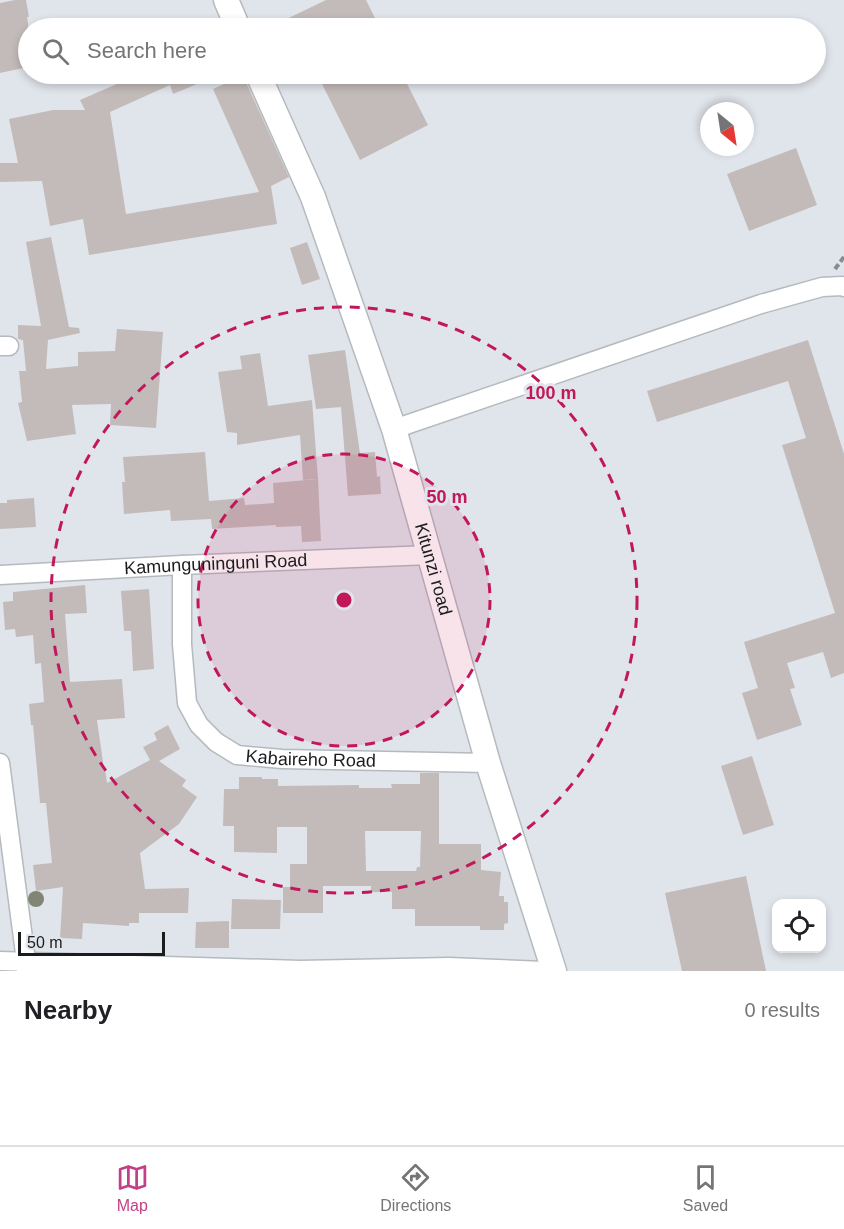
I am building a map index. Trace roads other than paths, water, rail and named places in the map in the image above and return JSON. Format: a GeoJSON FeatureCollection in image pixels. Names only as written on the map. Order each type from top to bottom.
{"type":"FeatureCollection","features":[{"type":"Feature","properties":{"kind":"street"},"geometry":{"type":"LineString","coordinates":[[226,0],[234,18]]}},
{"type":"Feature","properties":{"kind":"street","name":"Kitunzi road"},"geometry":{"type":"LineString","coordinates":[[262,84],[313,197],[394,429],[489,763],[554,971]]}},
{"type":"Feature","properties":{"kind":"street"},"geometry":{"type":"LineString","coordinates":[[394,429],[761,304],[822,287],[844,287]]}},
{"type":"Feature","properties":{"kind":"street","name":"Kamunguninguni Road"},"geometry":{"type":"LineString","coordinates":[[0,575],[430,555]]}},
{"type":"Feature","properties":{"kind":"street","name":"Kabaireho Road"},"geometry":{"type":"LineString","coordinates":[[182,565],[182,644],[187,703],[199,725],[216,742],[237,755],[282,759],[489,763]]}},
{"type":"Feature","properties":{"kind":"street"},"geometry":{"type":"LineString","coordinates":[[0,763],[26,966]]}},
{"type":"Feature","properties":{"kind":"street"},"geometry":{"type":"LineString","coordinates":[[0,962],[26,966],[300,970],[449,967],[544,971]]}}]}
